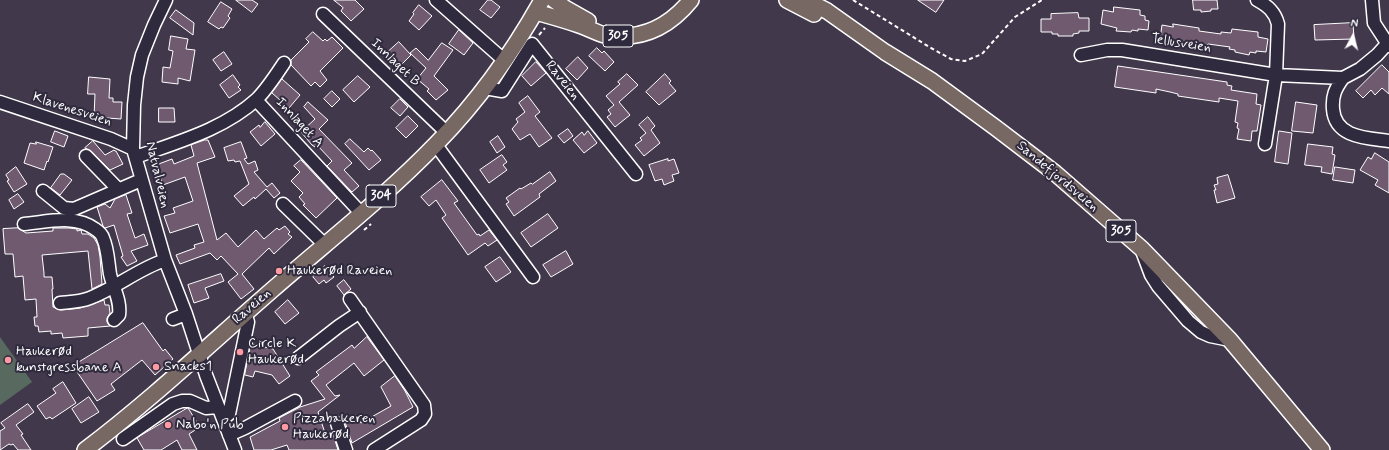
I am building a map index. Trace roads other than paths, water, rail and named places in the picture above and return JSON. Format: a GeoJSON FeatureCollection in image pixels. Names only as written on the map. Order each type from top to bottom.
{"type":"FeatureCollection","features":[{"type":"Feature","properties":{"kind":"main road","name":"305"},"geometry":{"type":"LineString","coordinates":[[554,0],[565,8],[598,26],[612,29],[630,29],[661,20],[676,8],[682,0]]}},
{"type":"Feature","properties":{"kind":"main road","name":"305"},"geometry":{"type":"LineString","coordinates":[[539,6],[559,18],[604,34],[618,36],[653,31],[682,12],[692,0]]}},
{"type":"Feature","properties":{"kind":"main road","name":"Sandefjordsveien"},"geometry":{"type":"LineString","coordinates":[[787,0],[885,52],[932,81],[1055,173],[1142,249],[1230,340],[1322,450]]}},
{"type":"Feature","properties":{"kind":"main road","name":"Sandefjordsveien"},"geometry":{"type":"LineString","coordinates":[[806,0],[828,11],[885,52]]}},
{"type":"Feature","properties":{"kind":"main road","name":"Raveien"},"geometry":{"type":"LineString","coordinates":[[85,450],[121,439],[152,396],[324,244],[362,213],[436,145],[485,88],[505,61],[539,6]]}},
{"type":"Feature","properties":{"kind":"street","name":"Natvalveien"},"geometry":{"type":"LineString","coordinates":[[166,0],[142,55],[137,77],[134,105],[135,153],[141,180],[165,260],[186,314],[206,376],[235,450]]}},
{"type":"Feature","properties":{"kind":"street"},"geometry":{"type":"LineString","coordinates":[[436,0],[505,61]]}},
{"type":"Feature","properties":{"kind":"street"},"geometry":{"type":"LineString","coordinates":[[1257,0],[1271,10],[1276,17],[1278,34],[1276,75],[1265,144]]}},
{"type":"Feature","properties":{"kind":"street"},"geometry":{"type":"LineString","coordinates":[[1372,0],[1374,23],[1388,45],[1360,68],[1343,78],[1336,88],[1333,101],[1334,115],[1338,126],[1347,133],[1389,141]]}},
{"type":"Feature","properties":{"kind":"street","name":"Innlaget B"},"geometry":{"type":"LineString","coordinates":[[323,14],[447,133]]}},
{"type":"Feature","properties":{"kind":"street","name":"Raveien"},"geometry":{"type":"LineString","coordinates":[[485,88],[502,91],[532,44],[636,174]]}},
{"type":"Feature","properties":{"kind":"street","name":"Tellusveien"},"geometry":{"type":"LineString","coordinates":[[1081,55],[1107,50],[1122,50],[1276,75],[1343,78]]}},
{"type":"Feature","properties":{"kind":"street"},"geometry":{"type":"LineString","coordinates":[[256,100],[284,63]]}},
{"type":"Feature","properties":{"kind":"street","name":"Innlaget A"},"geometry":{"type":"LineString","coordinates":[[135,153],[213,128],[230,119],[256,100],[362,213]]}},
{"type":"Feature","properties":{"kind":"street","name":"Klavenesveien"},"geometry":{"type":"LineString","coordinates":[[0,102],[111,139],[135,153]]}},
{"type":"Feature","properties":{"kind":"street"},"geometry":{"type":"LineString","coordinates":[[436,145],[533,277]]}},
{"type":"Feature","properties":{"kind":"street"},"geometry":{"type":"LineString","coordinates":[[86,156],[118,189]]}},
{"type":"Feature","properties":{"kind":"street"},"geometry":{"type":"LineString","coordinates":[[43,191],[60,206],[68,210],[82,206],[141,180]]}},
{"type":"Feature","properties":{"kind":"street"},"geometry":{"type":"LineString","coordinates":[[283,204],[324,244]]}},
{"type":"Feature","properties":{"kind":"street"},"geometry":{"type":"LineString","coordinates":[[24,224],[71,220],[82,221],[89,224],[103,236],[120,309],[119,315],[114,320]]}},
{"type":"Feature","properties":{"kind":"street"},"geometry":{"type":"LineString","coordinates":[[60,303],[81,301],[91,298],[144,268],[165,260]]}},
{"type":"Feature","properties":{"kind":"street"},"geometry":{"type":"LineString","coordinates":[[350,299],[424,405],[425,414],[421,420],[374,450]]}},
{"type":"Feature","properties":{"kind":"street"},"geometry":{"type":"LineString","coordinates":[[298,358],[339,326],[360,312]]}},
{"type":"Feature","properties":{"kind":"street"},"geometry":{"type":"LineString","coordinates":[[223,419],[229,414],[248,322],[246,313]]}},
{"type":"Feature","properties":{"kind":"street"},"geometry":{"type":"LineString","coordinates":[[173,319],[186,314]]}},
{"type":"Feature","properties":{"kind":"street"},"geometry":{"type":"LineString","coordinates":[[121,439],[173,404],[190,401],[206,408],[218,407]]}},
{"type":"Feature","properties":{"kind":"street"},"geometry":{"type":"LineString","coordinates":[[229,435],[295,401]]}},
{"type":"Feature","properties":{"kind":"street"},"geometry":{"type":"LineString","coordinates":[[337,423],[346,450]]}},
{"type":"Feature","properties":{"kind":"place","name":"Haukerød Raveien"},"geometry":{"type":"Point","coordinates":[279,271]}},
{"type":"Feature","properties":{"kind":"place","name":"Circle K Haukerød"},"geometry":{"type":"Point","coordinates":[240,352]}},
{"type":"Feature","properties":{"kind":"place","name":"Haukerød kunstgressbane A"},"geometry":{"type":"Point","coordinates":[8,360]}},
{"type":"Feature","properties":{"kind":"place","name":"Snacks1"},"geometry":{"type":"Point","coordinates":[156,367]}},
{"type":"Feature","properties":{"kind":"place","name":"Nabo'n Pub"},"geometry":{"type":"Point","coordinates":[168,425]}},
{"type":"Feature","properties":{"kind":"place","name":"Pizzabakeren Haukerød"},"geometry":{"type":"Point","coordinates":[285,427]}}]}
